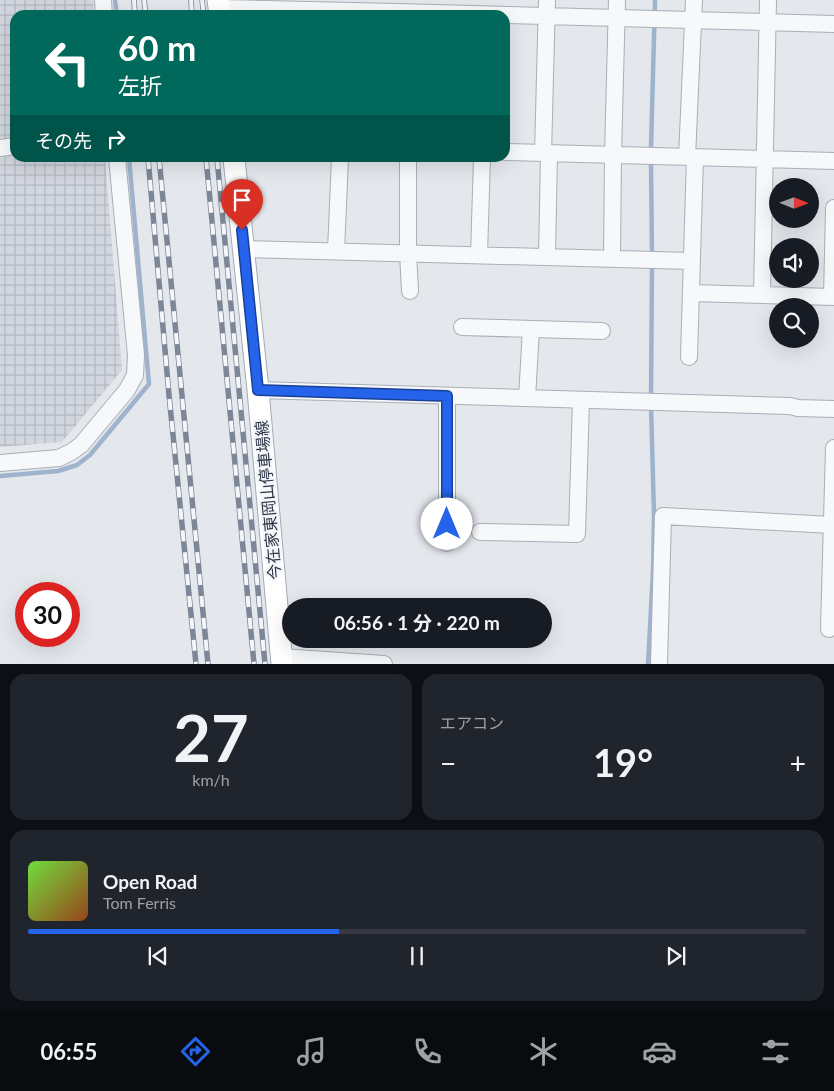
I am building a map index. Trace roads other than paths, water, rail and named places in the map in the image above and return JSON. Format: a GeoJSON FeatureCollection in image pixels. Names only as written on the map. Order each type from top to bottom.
{"type":"FeatureCollection","features":[{"type":"Feature","properties":{"kind":"main road","name":"今在家東岡山停車場線"},"geometry":{"type":"LineString","coordinates":[[234,162],[258,390],[282,660]]}},
{"type":"Feature","properties":{"kind":"street"},"geometry":{"type":"LineString","coordinates":[[612,258],[617,0]]}},
{"type":"Feature","properties":{"kind":"street"},"geometry":{"type":"LineString","coordinates":[[689,357],[694,0]]}},
{"type":"Feature","properties":{"kind":"street"},"geometry":{"type":"LineString","coordinates":[[762,295],[768,0]]}},
{"type":"Feature","properties":{"kind":"street"},"geometry":{"type":"LineString","coordinates":[[219,8],[471,10],[546,8],[616,18],[834,24]]}},
{"type":"Feature","properties":{"kind":"street"},"geometry":{"type":"LineString","coordinates":[[546,8],[547,257]]}},
{"type":"Feature","properties":{"kind":"street"},"geometry":{"type":"LineString","coordinates":[[510,152],[834,162]]}},
{"type":"Feature","properties":{"kind":"street"},"geometry":{"type":"LineString","coordinates":[[0,463],[59,458],[71,452],[81,445],[117,403],[127,390],[135,374],[136,355],[117,162]]}},
{"type":"Feature","properties":{"kind":"street"},"geometry":{"type":"LineString","coordinates":[[336,251],[340,162]]}},
{"type":"Feature","properties":{"kind":"street"},"geometry":{"type":"LineString","coordinates":[[408,162],[410,291]]}},
{"type":"Feature","properties":{"kind":"street"},"geometry":{"type":"LineString","coordinates":[[479,255],[482,162]]}},
{"type":"Feature","properties":{"kind":"street"},"geometry":{"type":"LineString","coordinates":[[691,293],[833,297],[834,208]]}},
{"type":"Feature","properties":{"kind":"street"},"geometry":{"type":"LineString","coordinates":[[244,249],[691,261]]}},
{"type":"Feature","properties":{"kind":"street"},"geometry":{"type":"LineString","coordinates":[[462,327],[602,330]]}},
{"type":"Feature","properties":{"kind":"street"},"geometry":{"type":"LineString","coordinates":[[527,398],[531,329]]}},
{"type":"Feature","properties":{"kind":"street"},"geometry":{"type":"LineString","coordinates":[[258,390],[790,406],[834,409]]}},
{"type":"Feature","properties":{"kind":"street"},"geometry":{"type":"LineString","coordinates":[[447,396],[447,543]]}},
{"type":"Feature","properties":{"kind":"street"},"geometry":{"type":"LineString","coordinates":[[480,532],[578,534],[581,400]]}},
{"type":"Feature","properties":{"kind":"street"},"geometry":{"type":"LineString","coordinates":[[829,629],[834,448]]}},
{"type":"Feature","properties":{"kind":"street"},"geometry":{"type":"LineString","coordinates":[[659,664],[662,516],[832,525]]}},
{"type":"Feature","properties":{"kind":"street"},"geometry":{"type":"LineString","coordinates":[[282,660],[384,664]]}},
{"type":"Feature","properties":{"kind":"waterway"},"geometry":{"type":"LineString","coordinates":[[115,0],[116,10]]}},
{"type":"Feature","properties":{"kind":"waterway"},"geometry":{"type":"LineString","coordinates":[[651,148],[655,0]]}},
{"type":"Feature","properties":{"kind":"waterway"},"geometry":{"type":"LineString","coordinates":[[0,476],[58,471],[77,465],[90,455],[149,384],[129,162]]}},
{"type":"Feature","properties":{"kind":"waterway"},"geometry":{"type":"LineString","coordinates":[[651,162],[652,256]]}},
{"type":"Feature","properties":{"kind":"waterway"},"geometry":{"type":"LineString","coordinates":[[651,398],[652,263]]}},
{"type":"Feature","properties":{"kind":"waterway"},"geometry":{"type":"LineString","coordinates":[[648,664],[654,514],[651,406]]}},
{"type":"Feature","properties":{"kind":"railway"},"geometry":{"type":"LineString","coordinates":[[134,0],[135,10]]}},
{"type":"Feature","properties":{"kind":"railway"},"geometry":{"type":"LineString","coordinates":[[144,0],[145,10]]}},
{"type":"Feature","properties":{"kind":"railway"},"geometry":{"type":"LineString","coordinates":[[191,0],[192,10]]}},
{"type":"Feature","properties":{"kind":"railway"},"geometry":{"type":"LineString","coordinates":[[202,0],[203,10]]}},
{"type":"Feature","properties":{"kind":"railway"},"geometry":{"type":"LineString","coordinates":[[148,162],[196,664]]}},
{"type":"Feature","properties":{"kind":"railway"},"geometry":{"type":"LineString","coordinates":[[159,162],[208,664]]}},
{"type":"Feature","properties":{"kind":"railway"},"geometry":{"type":"LineString","coordinates":[[206,162],[254,664]]}},
{"type":"Feature","properties":{"kind":"railway"},"geometry":{"type":"LineString","coordinates":[[217,162],[265,664]]}}]}
